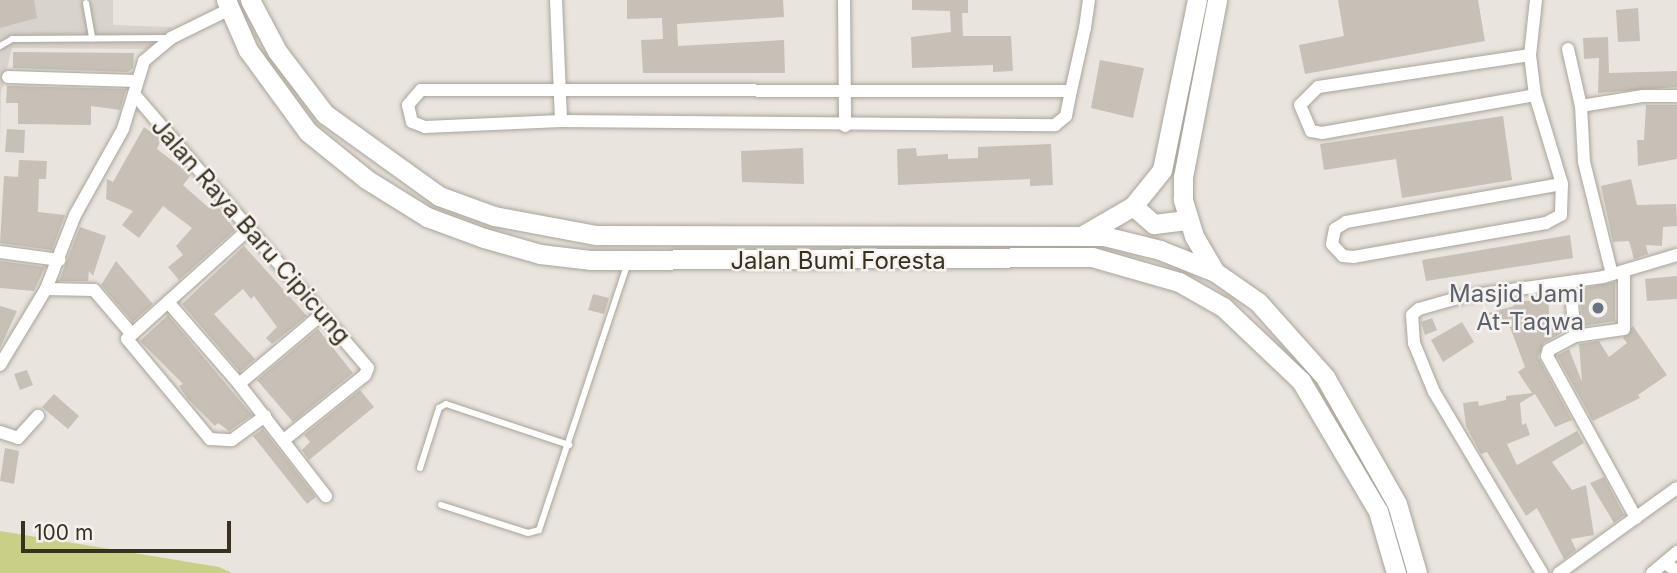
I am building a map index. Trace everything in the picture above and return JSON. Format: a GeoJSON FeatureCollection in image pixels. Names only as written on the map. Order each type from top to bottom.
{"type":"FeatureCollection","features":[{"type":"Feature","properties":{"kind":"main road","name":"Jalan Bumi Foresta"},"geometry":{"type":"LineString","coordinates":[[250,0],[282,59],[325,114],[439,196],[494,216],[596,235],[1083,235],[1160,250],[1215,271],[1258,302],[1292,336],[1325,377],[1374,457],[1397,504],[1416,573]]}},
{"type":"Feature","properties":{"kind":"main road"},"geometry":{"type":"LineString","coordinates":[[1083,235],[1133,206],[1162,170],[1197,0]]}},
{"type":"Feature","properties":{"kind":"main road"},"geometry":{"type":"LineString","coordinates":[[1215,271],[1187,220],[1183,177],[1217,0]]}},
{"type":"Feature","properties":{"kind":"main road","name":"Jalan Bumi Foresta"},"geometry":{"type":"LineString","coordinates":[[228,5],[248,50],[273,90],[308,132],[366,179],[426,217],[484,238],[540,254],[629,260],[947,261],[1092,257],[1180,282],[1223,307],[1269,345],[1301,381],[1355,467],[1378,511],[1396,573]]}},
{"type":"Feature","properties":{"kind":"main road"},"geometry":{"type":"LineString","coordinates":[[1178,92],[1199,96]]}},
{"type":"Feature","properties":{"kind":"main road"},"geometry":{"type":"LineString","coordinates":[[1133,206],[1154,225],[1187,220]]}},
{"type":"Feature","properties":{"kind":"main road"},"geometry":{"type":"LineString","coordinates":[[947,236],[947,261]]}},
{"type":"Feature","properties":{"kind":"main road"},"geometry":{"type":"LineString","coordinates":[[1355,467],[1374,457]]}},
{"type":"Feature","properties":{"kind":"street"},"geometry":{"type":"LineString","coordinates":[[556,0],[562,88],[561,121]]}},
{"type":"Feature","properties":{"kind":"street"},"geometry":{"type":"LineString","coordinates":[[844,0],[845,126]]}},
{"type":"Feature","properties":{"kind":"street"},"geometry":{"type":"LineString","coordinates":[[1071,91],[846,92],[562,88],[421,90],[408,105],[412,122],[425,127],[561,121],[845,126],[1055,125],[1063,121],[1071,91],[1089,0]]}},
{"type":"Feature","properties":{"kind":"street"},"geometry":{"type":"LineString","coordinates":[[1536,0],[1530,55],[1535,95],[1562,184],[1561,215],[1546,223],[1354,257],[1343,256],[1332,244],[1335,229],[1346,222],[1562,184]]}},
{"type":"Feature","properties":{"kind":"street"},"geometry":{"type":"LineString","coordinates":[[0,365],[46,289],[75,215],[123,129],[144,61],[171,38],[228,5]]}},
{"type":"Feature","properties":{"kind":"street"},"geometry":{"type":"LineString","coordinates":[[1568,49],[1581,106],[1584,162],[1618,272],[1624,329],[1575,336],[1549,350],[1547,356],[1636,518]]}},
{"type":"Feature","properties":{"kind":"street"},"geometry":{"type":"LineString","coordinates":[[1530,55],[1318,87],[1300,105],[1311,131],[1322,133],[1535,95]]}},
{"type":"Feature","properties":{"kind":"street"},"geometry":{"type":"LineString","coordinates":[[8,77],[135,88]]}},
{"type":"Feature","properties":{"kind":"street","name":"Jalan Raya Baru Cipicung"},"geometry":{"type":"LineString","coordinates":[[135,88],[249,229],[368,368],[365,375],[284,440]]}},
{"type":"Feature","properties":{"kind":"street"},"geometry":{"type":"LineString","coordinates":[[1581,106],[1643,96],[1677,96]]}},
{"type":"Feature","properties":{"kind":"street"},"geometry":{"type":"LineString","coordinates":[[130,332],[168,302],[249,229]]}},
{"type":"Feature","properties":{"kind":"street"},"geometry":{"type":"LineString","coordinates":[[0,252],[59,260]]}},
{"type":"Feature","properties":{"kind":"street"},"geometry":{"type":"LineString","coordinates":[[1542,573],[1434,392],[1420,362],[1412,322],[1419,309],[1461,297],[1570,282],[1677,255]]}},
{"type":"Feature","properties":{"kind":"street"},"geometry":{"type":"LineString","coordinates":[[1570,282],[1575,336]]}},
{"type":"Feature","properties":{"kind":"street"},"geometry":{"type":"LineString","coordinates":[[46,289],[94,290],[130,332],[131,348],[210,439],[232,440],[265,416]]}},
{"type":"Feature","properties":{"kind":"street"},"geometry":{"type":"LineString","coordinates":[[168,302],[240,384],[326,496]]}},
{"type":"Feature","properties":{"kind":"street"},"geometry":{"type":"LineString","coordinates":[[240,384],[322,314]]}},
{"type":"Feature","properties":{"kind":"street"},"geometry":{"type":"LineString","coordinates":[[0,432],[18,438],[35,420]]}},
{"type":"Feature","properties":{"kind":"street"},"geometry":{"type":"LineString","coordinates":[[1559,573],[1677,488]]}},
{"type":"Feature","properties":{"kind":"street"},"geometry":{"type":"LineString","coordinates":[[1652,573],[1677,552]]}},
{"type":"Feature","properties":{"kind":"street"},"geometry":{"type":"LineString","coordinates":[[1665,564],[1677,572]]}},
{"type":"Feature","properties":{"kind":"lane"},"geometry":{"type":"LineString","coordinates":[[86,3],[92,38]]}},
{"type":"Feature","properties":{"kind":"lane"},"geometry":{"type":"LineString","coordinates":[[0,46],[12,39],[171,38]]}},
{"type":"Feature","properties":{"kind":"lane"},"geometry":{"type":"LineString","coordinates":[[440,505],[537,531],[569,445],[629,260]]}},
{"type":"Feature","properties":{"kind":"lane"},"geometry":{"type":"LineString","coordinates":[[420,468],[439,408],[446,404],[569,445]]}},
{"type":"Feature","properties":{"kind":"shaded area"},"geometry":{"type":"Polygon","coordinates":[[[0,0],[113,0],[113,25],[173,27],[147,49],[12,48],[1,93],[0,147],[0,0]]]}},
{"type":"Feature","properties":{"kind":"shaded area"},"geometry":{"type":"Polygon","coordinates":[[[0,531],[219,567],[232,573],[0,573],[0,531]]]}},
{"type":"Feature","properties":{"kind":"building"},"geometry":{"type":"Polygon","coordinates":[[[0,0],[34,0],[37,18],[0,28],[0,0]]]}},
{"type":"Feature","properties":{"kind":"building"},"geometry":{"type":"Polygon","coordinates":[[[627,0],[783,0],[784,17],[677,24],[678,46],[784,40],[785,73],[643,73],[641,40],[663,39],[662,18],[627,19],[627,0]]]}},
{"type":"Feature","properties":{"kind":"building"},"geometry":{"type":"Polygon","coordinates":[[[912,0],[968,0],[968,13],[962,13],[963,36],[1011,36],[1013,71],[993,72],[993,65],[912,68],[911,37],[951,32],[950,11],[912,10],[912,0]]]}},
{"type":"Feature","properties":{"kind":"building"},"geometry":{"type":"Polygon","coordinates":[[[1338,0],[1478,0],[1485,41],[1305,74],[1299,45],[1344,36],[1338,0]]]}},
{"type":"Feature","properties":{"kind":"building"},"geometry":{"type":"Polygon","coordinates":[[[1638,8],[1640,41],[1618,42],[1616,10],[1638,8]]]}},
{"type":"Feature","properties":{"kind":"building"},"geometry":{"type":"Polygon","coordinates":[[[1608,37],[1609,73],[1677,71],[1677,87],[1598,93],[1599,58],[1584,59],[1583,38],[1608,37]]]}},
{"type":"Feature","properties":{"kind":"building"},"geometry":{"type":"Polygon","coordinates":[[[13,52],[134,53],[133,68],[128,72],[13,68],[13,52]]]}},
{"type":"Feature","properties":{"kind":"building"},"geometry":{"type":"Polygon","coordinates":[[[1100,60],[1144,68],[1133,118],[1091,108],[1100,60]]]}},
{"type":"Feature","properties":{"kind":"building"},"geometry":{"type":"Polygon","coordinates":[[[7,86],[126,89],[120,110],[91,106],[91,125],[18,124],[18,103],[6,103],[7,86]]]}},
{"type":"Feature","properties":{"kind":"building"},"geometry":{"type":"Polygon","coordinates":[[[1646,105],[1677,105],[1677,159],[1638,166],[1637,140],[1644,140],[1646,105]]]}},
{"type":"Feature","properties":{"kind":"building"},"geometry":{"type":"Polygon","coordinates":[[[1503,116],[1512,180],[1402,198],[1396,159],[1324,170],[1320,144],[1503,116]]]}},
{"type":"Feature","properties":{"kind":"building"},"geometry":{"type":"Polygon","coordinates":[[[144,127],[161,139],[157,149],[191,175],[183,185],[209,208],[215,203],[235,230],[179,280],[168,267],[183,255],[176,246],[192,228],[163,206],[139,238],[122,225],[133,211],[106,199],[107,179],[113,182],[144,127]]]}},
{"type":"Feature","properties":{"kind":"building"},"geometry":{"type":"Polygon","coordinates":[[[7,129],[25,130],[24,153],[5,152],[7,129]]]}},
{"type":"Feature","properties":{"kind":"building"},"geometry":{"type":"Polygon","coordinates":[[[1051,144],[1053,185],[1030,186],[1030,179],[898,185],[897,149],[916,148],[917,156],[948,154],[948,159],[978,158],[978,147],[1051,144]]]}},
{"type":"Feature","properties":{"kind":"building"},"geometry":{"type":"Polygon","coordinates":[[[803,148],[804,184],[742,182],[741,151],[803,148]]]}},
{"type":"Feature","properties":{"kind":"building"},"geometry":{"type":"Polygon","coordinates":[[[19,160],[47,161],[46,179],[39,179],[38,212],[65,215],[52,250],[0,243],[4,176],[18,177],[19,160]]]}},
{"type":"Feature","properties":{"kind":"building"},"geometry":{"type":"Polygon","coordinates":[[[1631,179],[1637,205],[1676,204],[1677,221],[1677,226],[1663,227],[1662,246],[1646,245],[1648,254],[1634,259],[1629,241],[1613,242],[1601,186],[1631,179]]]}},
{"type":"Feature","properties":{"kind":"building"},"geometry":{"type":"Polygon","coordinates":[[[80,227],[106,236],[93,276],[89,271],[88,281],[59,281],[80,227]]]}},
{"type":"Feature","properties":{"kind":"building"},"geometry":{"type":"Polygon","coordinates":[[[1570,235],[1573,258],[1426,281],[1422,260],[1570,235]]]}},
{"type":"Feature","properties":{"kind":"building"},"geometry":{"type":"Polygon","coordinates":[[[244,246],[307,316],[272,344],[266,338],[277,327],[254,296],[251,299],[243,289],[214,314],[255,359],[240,372],[182,304],[244,246]]]}},
{"type":"Feature","properties":{"kind":"building"},"geometry":{"type":"Polygon","coordinates":[[[0,261],[45,267],[34,291],[0,288],[0,261]]]}},
{"type":"Feature","properties":{"kind":"building"},"geometry":{"type":"Polygon","coordinates":[[[116,261],[153,304],[133,322],[101,285],[116,261]]]}},
{"type":"Feature","properties":{"kind":"building"},"geometry":{"type":"Polygon","coordinates":[[[1677,276],[1677,299],[1647,301],[1645,279],[1677,276]]]}},
{"type":"Feature","properties":{"kind":"building","name":"Masjid Jami At-Taqwa"},"geometry":{"type":"Polygon","coordinates":[[[1615,282],[1615,321],[1583,326],[1579,289],[1615,282]]]}},
{"type":"Feature","properties":{"kind":"building"},"geometry":{"type":"Polygon","coordinates":[[[593,294],[609,298],[604,314],[588,310],[593,294]]]}},
{"type":"Feature","properties":{"kind":"building"},"geometry":{"type":"Polygon","coordinates":[[[1548,299],[1550,321],[1558,318],[1563,332],[1544,343],[1538,357],[1572,420],[1555,427],[1535,394],[1520,403],[1522,425],[1526,423],[1530,435],[1507,444],[1517,465],[1577,431],[1584,443],[1552,462],[1572,490],[1586,485],[1594,535],[1571,539],[1576,550],[1564,559],[1537,508],[1526,516],[1487,452],[1481,454],[1466,426],[1463,403],[1478,401],[1479,406],[1506,400],[1506,396],[1532,393],[1518,372],[1525,367],[1508,322],[1487,326],[1485,314],[1514,306],[1514,302],[1548,299]]]}},
{"type":"Feature","properties":{"kind":"building"},"geometry":{"type":"Polygon","coordinates":[[[0,306],[17,311],[0,348],[0,306]]]}},
{"type":"Feature","properties":{"kind":"building"},"geometry":{"type":"Polygon","coordinates":[[[168,315],[252,415],[229,431],[218,423],[215,426],[188,399],[179,386],[183,384],[140,341],[168,315]]]}},
{"type":"Feature","properties":{"kind":"building"},"geometry":{"type":"Polygon","coordinates":[[[1432,318],[1437,330],[1425,335],[1421,322],[1432,318]]]}},
{"type":"Feature","properties":{"kind":"building"},"geometry":{"type":"Polygon","coordinates":[[[1462,322],[1474,342],[1443,362],[1431,340],[1462,322]]]}},
{"type":"Feature","properties":{"kind":"building"},"geometry":{"type":"Polygon","coordinates":[[[1633,326],[1667,375],[1638,395],[1640,398],[1593,421],[1557,356],[1569,349],[1582,382],[1579,344],[1599,341],[1609,357],[1627,343],[1623,338],[1633,326]]]}},
{"type":"Feature","properties":{"kind":"building"},"geometry":{"type":"Polygon","coordinates":[[[318,329],[353,373],[293,422],[257,380],[318,329]]]}},
{"type":"Feature","properties":{"kind":"building"},"geometry":{"type":"Polygon","coordinates":[[[27,370],[33,385],[20,390],[14,374],[27,370]]]}},
{"type":"Feature","properties":{"kind":"building"},"geometry":{"type":"Polygon","coordinates":[[[360,390],[374,407],[309,460],[302,450],[310,442],[304,435],[360,390]]]}},
{"type":"Feature","properties":{"kind":"building"},"geometry":{"type":"Polygon","coordinates":[[[54,394],[79,416],[68,429],[42,407],[54,394]]]}},
{"type":"Feature","properties":{"kind":"building"},"geometry":{"type":"Polygon","coordinates":[[[263,429],[316,497],[307,504],[253,436],[263,429]]]}},
{"type":"Feature","properties":{"kind":"building"},"geometry":{"type":"Polygon","coordinates":[[[5,448],[19,451],[14,484],[0,481],[5,448]]]}},
{"type":"Feature","properties":{"kind":"building"},"geometry":{"type":"Polygon","coordinates":[[[1604,477],[1624,515],[1614,523],[1590,483],[1604,477]]]}},
{"type":"Feature","properties":{"kind":"place","name":"Masjid Jami At-Taqwa"},"geometry":{"type":"Point","coordinates":[1598,308]}}]}
